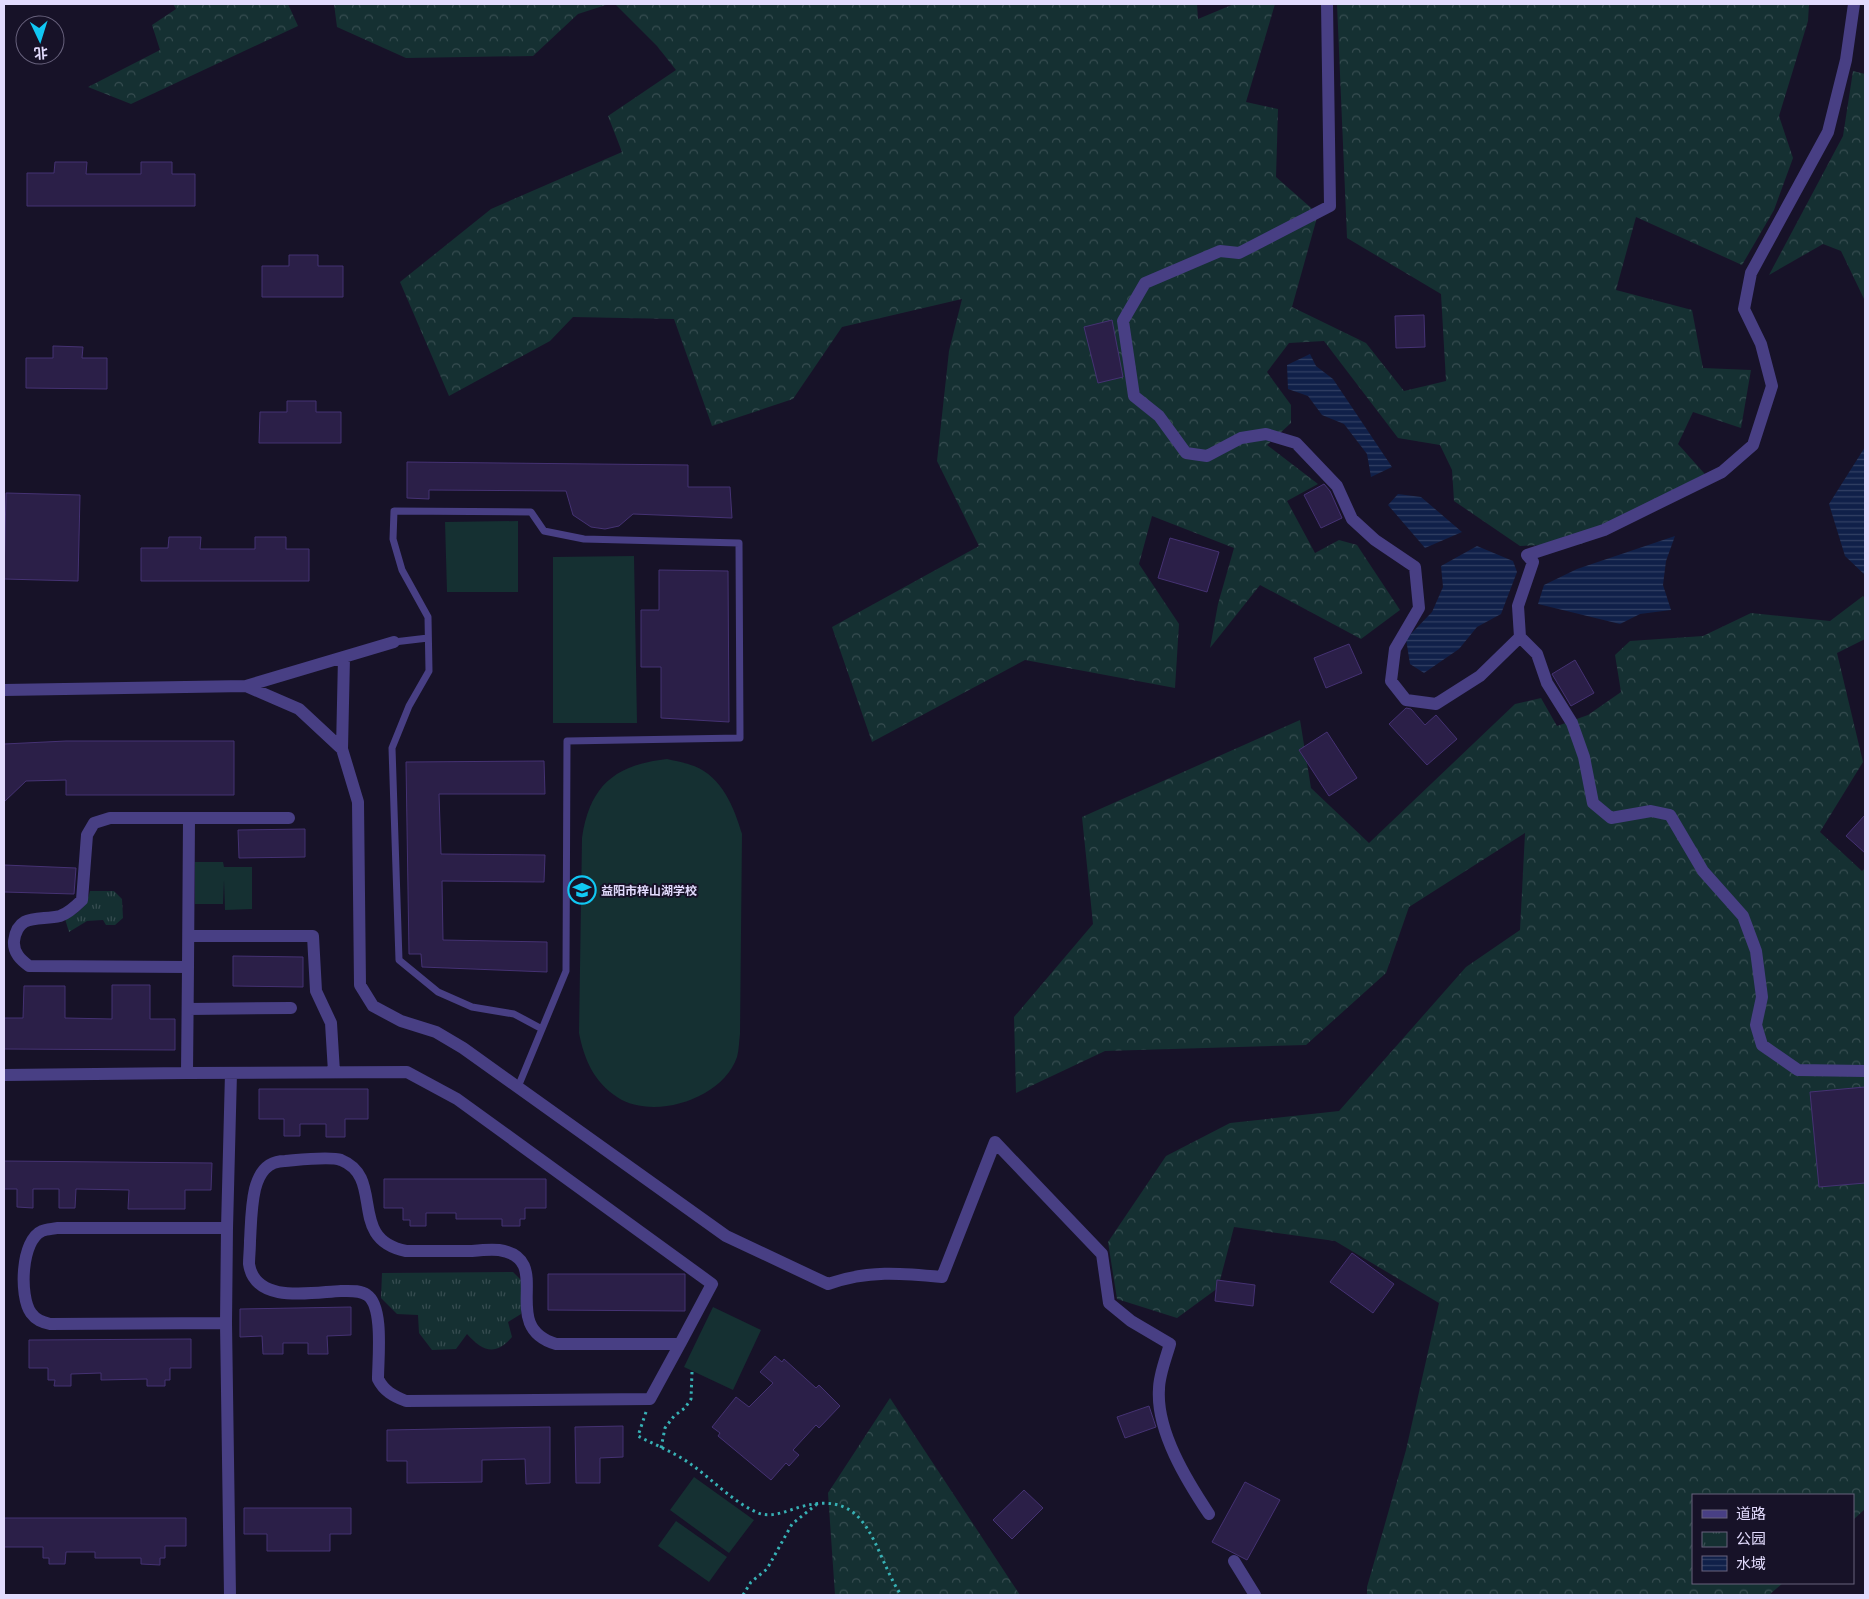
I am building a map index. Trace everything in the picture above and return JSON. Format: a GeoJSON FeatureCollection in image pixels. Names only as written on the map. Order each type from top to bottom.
{"type":"FeatureCollection","features":[{"type":"Feature","properties":{"kind":"street"},"geometry":{"type":"LineString","coordinates":[[1327,4],[1330,206],[1239,253],[1220,251],[1146,283],[1124,321],[1134,396],[1159,416],[1186,453],[1207,456],[1241,438],[1266,434],[1296,444],[1337,486],[1352,520],[1375,540],[1415,567],[1420,608],[1395,649],[1391,681],[1406,700],[1436,704],[1480,676],[1520,637]]}},
{"type":"Feature","properties":{"kind":"street"},"geometry":{"type":"LineString","coordinates":[[1854,4],[1846,60],[1828,132],[1751,273],[1744,309],[1762,344],[1772,386],[1752,445],[1722,472],[1604,530],[1527,555],[1533,562],[1518,606],[1520,637],[1537,654],[1547,683],[1572,723],[1584,757],[1593,803],[1611,818],[1650,811],[1670,815],[1703,872],[1743,916],[1757,960],[1762,997],[1756,1025],[1762,1045],[1798,1070],[1865,1071]]}},
{"type":"Feature","properties":{"kind":"street"},"geometry":{"type":"LineString","coordinates":[[4,690],[246,686],[394,642]]}},
{"type":"Feature","properties":{"kind":"street"},"geometry":{"type":"LineString","coordinates":[[344,657],[342,749],[358,802],[360,985],[373,1006],[401,1021],[436,1032],[518,1087],[726,1236],[828,1284],[852,1276],[892,1273],[942,1277],[995,1142],[1102,1254],[1109,1303],[1131,1321],[1170,1344],[1158,1390],[1163,1425],[1188,1482],[1209,1514]]}},
{"type":"Feature","properties":{"kind":"street"},"geometry":{"type":"LineString","coordinates":[[246,686],[299,709],[342,749]]}},
{"type":"Feature","properties":{"kind":"street"},"geometry":{"type":"LineString","coordinates":[[188,967],[29,966],[19,959],[14,946],[16,933],[21,924],[34,918],[60,916],[72,910],[82,900],[87,835],[94,823],[110,818],[289,818]]}},
{"type":"Feature","properties":{"kind":"street"},"geometry":{"type":"LineString","coordinates":[[187,1073],[189,818]]}},
{"type":"Feature","properties":{"kind":"street"},"geometry":{"type":"LineString","coordinates":[[188,936],[313,936],[316,991],[331,1023],[334,1072]]}},
{"type":"Feature","properties":{"kind":"street"},"geometry":{"type":"LineString","coordinates":[[188,1009],[291,1008]]}},
{"type":"Feature","properties":{"kind":"street"},"geometry":{"type":"LineString","coordinates":[[4,1075],[407,1072],[457,1100],[712,1284],[680,1344],[650,1399],[406,1401],[394,1396],[383,1388],[378,1378],[378,1316],[375,1304],[367,1295],[355,1291],[280,1293],[265,1288],[255,1278],[250,1265],[252,1199],[258,1176],[265,1167],[276,1161],[340,1159],[351,1166],[360,1176],[365,1189],[370,1224],[380,1239],[393,1248],[406,1251],[500,1250],[515,1257],[524,1266],[527,1278],[527,1320],[532,1330],[543,1340],[556,1344],[680,1344]]}},
{"type":"Feature","properties":{"kind":"street"},"geometry":{"type":"LineString","coordinates":[[230,1595],[226,1323],[231,1073]]}},
{"type":"Feature","properties":{"kind":"street"},"geometry":{"type":"LineString","coordinates":[[226,1323],[50,1324],[36,1320],[29,1312],[25,1300],[24,1253],[30,1242],[41,1231],[57,1228],[227,1228]]}},
{"type":"Feature","properties":{"kind":"street"},"geometry":{"type":"LineString","coordinates":[[1234,1561],[1255,1595]]}},
{"type":"Feature","properties":{"kind":"lane"},"geometry":{"type":"LineString","coordinates":[[518,1087],[542,1030],[566,971],[567,741],[740,738],[739,543],[584,539],[544,531],[531,512],[394,511],[393,539],[402,570],[428,616],[429,671],[409,706],[392,748],[399,960],[438,992],[472,1007],[514,1014],[542,1030]]}},
{"type":"Feature","properties":{"kind":"lane"},"geometry":{"type":"LineString","coordinates":[[394,642],[428,638]]}},
{"type":"Feature","properties":{"kind":"path"},"geometry":{"type":"LineString","coordinates":[[661,1448],[665,1428],[674,1416],[685,1408],[691,1399],[692,1372]]}},
{"type":"Feature","properties":{"kind":"path"},"geometry":{"type":"LineString","coordinates":[[650,1399],[638,1436],[690,1463],[743,1505],[758,1514],[774,1515],[819,1502],[840,1505],[856,1513],[868,1531],[901,1595]]}},
{"type":"Feature","properties":{"kind":"path"},"geometry":{"type":"LineString","coordinates":[[743,1595],[752,1582],[767,1569],[792,1524],[819,1502]]}},
{"type":"Feature","properties":{"kind":"green space"},"geometry":{"type":"Polygon","coordinates":[[[173,4],[288,4],[298,26],[131,104],[88,87],[160,50],[152,25],[176,9],[173,4]]]}},
{"type":"Feature","properties":{"kind":"green space"},"geometry":{"type":"Polygon","coordinates":[[[334,4],[609,4],[578,14],[533,56],[406,58],[337,27],[334,4]]]}},
{"type":"Feature","properties":{"kind":"green space"},"geometry":{"type":"Polygon","coordinates":[[[615,4],[1197,4],[1198,19],[1234,4],[1275,4],[1246,102],[1278,109],[1276,177],[1318,214],[1292,307],[1366,343],[1404,391],[1446,381],[1441,294],[1347,238],[1337,4],[1809,4],[1808,21],[1779,116],[1793,158],[1774,210],[1742,265],[1636,217],[1616,290],[1692,310],[1703,368],[1751,370],[1741,428],[1693,412],[1678,444],[1712,482],[1581,544],[1520,546],[1454,501],[1452,470],[1440,445],[1398,438],[1324,341],[1289,343],[1267,372],[1291,405],[1291,423],[1267,445],[1318,484],[1287,501],[1315,553],[1339,540],[1357,545],[1400,610],[1361,639],[1260,585],[1210,648],[1218,604],[1234,548],[1152,516],[1139,564],[1179,624],[1175,688],[1025,660],[872,742],[832,627],[979,546],[937,461],[949,351],[962,299],[842,327],[793,399],[712,426],[674,319],[573,317],[550,341],[449,396],[400,282],[491,209],[622,152],[608,116],[676,70],[657,46],[615,4]]]}},
{"type":"Feature","properties":{"kind":"green space"},"geometry":{"type":"Polygon","coordinates":[[[1853,71],[1865,74],[1865,301],[1841,251],[1823,244],[1769,275],[1843,136],[1853,71]]]}},
{"type":"Feature","properties":{"kind":"green space"},"geometry":{"type":"Polygon","coordinates":[[[518,521],[518,592],[447,592],[445,522],[518,521]]]}},
{"type":"Feature","properties":{"kind":"green space"},"geometry":{"type":"Polygon","coordinates":[[[634,556],[637,723],[553,723],[553,557],[634,556]]]}},
{"type":"Feature","properties":{"kind":"green space"},"geometry":{"type":"Polygon","coordinates":[[[1863,596],[1865,598],[1865,639],[1837,653],[1863,762],[1820,832],[1862,871],[1865,868],[1865,1509],[1854,1519],[1854,1494],[1692,1494],[1692,1584],[1782,1584],[1769,1595],[1367,1595],[1367,1587],[1406,1450],[1439,1303],[1335,1241],[1234,1227],[1218,1288],[1177,1318],[1117,1299],[1108,1242],[1166,1156],[1230,1123],[1339,1111],[1466,967],[1520,930],[1525,833],[1409,907],[1386,973],[1306,1045],[1105,1051],[1016,1093],[1014,1017],[1093,924],[1082,817],[1300,720],[1311,788],[1369,843],[1515,704],[1541,698],[1557,726],[1588,715],[1621,692],[1615,655],[1630,641],[1703,636],[1751,613],[1830,621],[1863,596]]]}},
{"type":"Feature","properties":{"kind":"green space"},"geometry":{"type":"Polygon","coordinates":[[[667,759],[694,766],[712,777],[726,794],[742,834],[740,1034],[737,1057],[729,1072],[717,1084],[685,1102],[649,1107],[632,1104],[609,1091],[591,1069],[581,1043],[579,1033],[582,838],[591,804],[608,781],[633,766],[667,759]]]}},
{"type":"Feature","properties":{"kind":"green space"},"geometry":{"type":"Polygon","coordinates":[[[195,862],[223,862],[224,867],[252,867],[252,909],[225,910],[224,880],[223,904],[195,904],[195,862]]]}},
{"type":"Feature","properties":{"kind":"green space"},"geometry":{"type":"Polygon","coordinates":[[[90,891],[114,891],[122,899],[123,918],[115,925],[106,925],[103,920],[87,921],[69,932],[65,919],[82,909],[90,891]]]}},
{"type":"Feature","properties":{"kind":"green space"},"geometry":{"type":"Polygon","coordinates":[[[513,1272],[521,1280],[521,1314],[508,1322],[512,1337],[495,1349],[484,1348],[467,1334],[456,1349],[432,1350],[419,1333],[418,1315],[397,1314],[381,1298],[382,1273],[513,1272]]]}},
{"type":"Feature","properties":{"kind":"green space"},"geometry":{"type":"Polygon","coordinates":[[[713,1307],[761,1330],[733,1390],[684,1367],[713,1307]]]}},
{"type":"Feature","properties":{"kind":"green space"},"geometry":{"type":"Polygon","coordinates":[[[890,1398],[1020,1595],[835,1595],[828,1493],[890,1398]]]}},
{"type":"Feature","properties":{"kind":"green space"},"geometry":{"type":"Polygon","coordinates":[[[694,1477],[754,1520],[729,1553],[670,1510],[694,1477]]]}},
{"type":"Feature","properties":{"kind":"green space"},"geometry":{"type":"Polygon","coordinates":[[[676,1521],[727,1557],[709,1582],[658,1546],[676,1521]]]}},
{"type":"Feature","properties":{"kind":"water"},"geometry":{"type":"Polygon","coordinates":[[[1310,354],[1316,366],[1333,379],[1392,467],[1371,477],[1367,454],[1344,424],[1322,415],[1308,396],[1288,389],[1287,365],[1310,354]]]}},
{"type":"Feature","properties":{"kind":"water"},"geometry":{"type":"Polygon","coordinates":[[[1865,447],[1865,575],[1845,556],[1829,504],[1865,447]]]}},
{"type":"Feature","properties":{"kind":"water"},"geometry":{"type":"Polygon","coordinates":[[[1398,494],[1421,497],[1462,532],[1425,548],[1388,505],[1398,494]]]}},
{"type":"Feature","properties":{"kind":"water"},"geometry":{"type":"Polygon","coordinates":[[[1675,536],[1666,561],[1663,585],[1671,610],[1640,614],[1620,624],[1538,604],[1544,585],[1577,569],[1675,536]]]}},
{"type":"Feature","properties":{"kind":"water"},"geometry":{"type":"Polygon","coordinates":[[[1477,546],[1513,561],[1517,572],[1501,614],[1477,627],[1459,649],[1424,673],[1410,664],[1406,639],[1432,612],[1443,587],[1441,566],[1477,546]]]}},
{"type":"Feature","properties":{"kind":"building"},"geometry":{"type":"Polygon","coordinates":[[[55,162],[87,162],[86,174],[141,174],[141,162],[172,162],[172,174],[195,174],[195,206],[27,206],[27,173],[54,173],[55,162]]]}},
{"type":"Feature","properties":{"kind":"building"},"geometry":{"type":"Polygon","coordinates":[[[289,255],[318,255],[318,266],[343,266],[343,297],[262,297],[262,266],[289,266],[289,255]]]}},
{"type":"Feature","properties":{"kind":"building"},"geometry":{"type":"Polygon","coordinates":[[[1424,315],[1425,347],[1396,348],[1395,316],[1424,315]]]}},
{"type":"Feature","properties":{"kind":"building"},"geometry":{"type":"Polygon","coordinates":[[[1112,320],[1123,377],[1098,383],[1084,327],[1112,320]]]}},
{"type":"Feature","properties":{"kind":"building"},"geometry":{"type":"Polygon","coordinates":[[[53,346],[83,347],[82,358],[107,358],[107,389],[26,388],[26,358],[53,358],[53,346]]]}},
{"type":"Feature","properties":{"kind":"building"},"geometry":{"type":"Polygon","coordinates":[[[287,401],[316,401],[316,412],[341,412],[341,443],[259,443],[260,412],[287,412],[287,401]]]}},
{"type":"Feature","properties":{"kind":"building"},"geometry":{"type":"Polygon","coordinates":[[[407,462],[688,465],[688,487],[730,487],[732,518],[633,514],[619,526],[605,529],[591,527],[573,515],[566,491],[429,490],[429,499],[407,498],[407,462]]]}},
{"type":"Feature","properties":{"kind":"building"},"geometry":{"type":"Polygon","coordinates":[[[1324,484],[1330,491],[1342,518],[1321,528],[1304,495],[1324,484]]]}},
{"type":"Feature","properties":{"kind":"building"},"geometry":{"type":"Polygon","coordinates":[[[6,493],[80,495],[78,581],[4,579],[6,493]]]}},
{"type":"Feature","properties":{"kind":"building"},"geometry":{"type":"Polygon","coordinates":[[[169,537],[201,537],[200,549],[255,549],[255,537],[286,537],[286,549],[309,549],[309,581],[141,581],[141,548],[168,548],[169,537]]]}},
{"type":"Feature","properties":{"kind":"building"},"geometry":{"type":"Polygon","coordinates":[[[1170,538],[1219,552],[1207,592],[1158,578],[1170,538]]]}},
{"type":"Feature","properties":{"kind":"building"},"geometry":{"type":"Polygon","coordinates":[[[659,570],[728,571],[729,722],[661,718],[661,667],[641,667],[641,610],[659,610],[659,570]]]}},
{"type":"Feature","properties":{"kind":"building"},"geometry":{"type":"Polygon","coordinates":[[[1349,644],[1362,673],[1326,688],[1314,658],[1349,644]]]}},
{"type":"Feature","properties":{"kind":"building"},"geometry":{"type":"Polygon","coordinates":[[[1575,660],[1594,693],[1571,706],[1552,674],[1575,660]]]}},
{"type":"Feature","properties":{"kind":"building"},"geometry":{"type":"Polygon","coordinates":[[[1406,708],[1411,709],[1425,725],[1436,715],[1457,739],[1427,765],[1389,724],[1406,708]]]}},
{"type":"Feature","properties":{"kind":"building"},"geometry":{"type":"Polygon","coordinates":[[[1327,732],[1357,778],[1329,796],[1299,750],[1327,732]]]}},
{"type":"Feature","properties":{"kind":"building"},"geometry":{"type":"Polygon","coordinates":[[[66,741],[234,741],[234,795],[66,795],[66,780],[26,781],[4,802],[4,744],[66,741]]]}},
{"type":"Feature","properties":{"kind":"building"},"geometry":{"type":"Polygon","coordinates":[[[544,761],[545,794],[439,794],[441,854],[545,855],[544,882],[442,881],[443,940],[547,942],[547,972],[422,967],[421,954],[409,954],[406,762],[544,761]]]}},
{"type":"Feature","properties":{"kind":"building"},"geometry":{"type":"Polygon","coordinates":[[[1865,815],[1865,853],[1846,836],[1865,815]]]}},
{"type":"Feature","properties":{"kind":"building"},"geometry":{"type":"Polygon","coordinates":[[[305,829],[305,857],[239,858],[238,830],[305,829]]]}},
{"type":"Feature","properties":{"kind":"building"},"geometry":{"type":"Polygon","coordinates":[[[4,865],[76,868],[74,894],[4,892],[4,865]]]}},
{"type":"Feature","properties":{"kind":"building"},"geometry":{"type":"Polygon","coordinates":[[[233,956],[303,957],[303,987],[233,986],[233,956]]]}},
{"type":"Feature","properties":{"kind":"building"},"geometry":{"type":"Polygon","coordinates":[[[112,985],[150,985],[150,1019],[175,1019],[175,1050],[4,1049],[4,1018],[23,1018],[24,986],[65,986],[65,1018],[112,1019],[112,985]]]}},
{"type":"Feature","properties":{"kind":"building"},"geometry":{"type":"Polygon","coordinates":[[[1865,1087],[1865,1183],[1819,1187],[1810,1092],[1865,1087]]]}},
{"type":"Feature","properties":{"kind":"building"},"geometry":{"type":"Polygon","coordinates":[[[259,1089],[368,1089],[368,1119],[345,1119],[345,1137],[326,1137],[326,1124],[300,1124],[300,1136],[284,1136],[284,1119],[259,1119],[259,1089]]]}},
{"type":"Feature","properties":{"kind":"building"},"geometry":{"type":"Polygon","coordinates":[[[4,1161],[212,1163],[211,1190],[185,1190],[185,1209],[128,1209],[129,1190],[76,1189],[75,1208],[59,1208],[59,1189],[33,1189],[33,1208],[17,1207],[17,1189],[4,1189],[4,1161]]]}},
{"type":"Feature","properties":{"kind":"building"},"geometry":{"type":"Polygon","coordinates":[[[384,1179],[546,1179],[546,1208],[525,1208],[525,1219],[520,1219],[520,1226],[502,1226],[502,1219],[456,1219],[456,1213],[426,1213],[426,1226],[410,1226],[410,1220],[403,1220],[403,1208],[384,1208],[384,1179]]]}},
{"type":"Feature","properties":{"kind":"building"},"geometry":{"type":"Polygon","coordinates":[[[1352,1253],[1394,1284],[1373,1313],[1330,1282],[1352,1253]]]}},
{"type":"Feature","properties":{"kind":"building"},"geometry":{"type":"Polygon","coordinates":[[[548,1274],[685,1274],[685,1311],[548,1310],[548,1274]]]}},
{"type":"Feature","properties":{"kind":"building"},"geometry":{"type":"Polygon","coordinates":[[[1217,1280],[1255,1285],[1253,1306],[1215,1301],[1217,1280]]]}},
{"type":"Feature","properties":{"kind":"building"},"geometry":{"type":"Polygon","coordinates":[[[351,1307],[351,1335],[327,1336],[328,1354],[308,1354],[308,1343],[283,1343],[283,1354],[263,1354],[262,1336],[240,1337],[240,1309],[351,1307]]]}},
{"type":"Feature","properties":{"kind":"building"},"geometry":{"type":"Polygon","coordinates":[[[191,1339],[191,1368],[170,1368],[170,1380],[165,1380],[165,1386],[147,1386],[147,1379],[101,1380],[101,1373],[71,1374],[71,1386],[54,1386],[55,1380],[48,1380],[48,1368],[29,1368],[29,1340],[191,1339]]]}},
{"type":"Feature","properties":{"kind":"building"},"geometry":{"type":"Polygon","coordinates":[[[775,1356],[782,1362],[784,1359],[816,1388],[819,1385],[840,1406],[819,1428],[816,1425],[793,1450],[799,1455],[789,1466],[786,1463],[771,1480],[718,1436],[720,1433],[712,1427],[736,1397],[749,1407],[773,1383],[760,1372],[775,1356]]]}},
{"type":"Feature","properties":{"kind":"building"},"geometry":{"type":"Polygon","coordinates":[[[1149,1406],[1156,1427],[1125,1438],[1117,1417],[1149,1406]]]}},
{"type":"Feature","properties":{"kind":"building"},"geometry":{"type":"Polygon","coordinates":[[[623,1426],[623,1457],[600,1458],[600,1483],[576,1483],[575,1427],[623,1426]]]}},
{"type":"Feature","properties":{"kind":"building"},"geometry":{"type":"Polygon","coordinates":[[[550,1427],[550,1483],[526,1484],[525,1459],[482,1460],[482,1482],[407,1483],[407,1461],[387,1461],[387,1430],[550,1427]]]}},
{"type":"Feature","properties":{"kind":"building"},"geometry":{"type":"Polygon","coordinates":[[[1245,1482],[1280,1500],[1247,1560],[1212,1542],[1245,1482]]]}},
{"type":"Feature","properties":{"kind":"building"},"geometry":{"type":"Polygon","coordinates":[[[1024,1490],[1043,1508],[1012,1539],[993,1520],[1024,1490]]]}},
{"type":"Feature","properties":{"kind":"building"},"geometry":{"type":"Polygon","coordinates":[[[244,1508],[351,1508],[351,1534],[330,1534],[330,1551],[267,1551],[267,1534],[244,1534],[244,1508]]]}},
{"type":"Feature","properties":{"kind":"building"},"geometry":{"type":"Polygon","coordinates":[[[4,1518],[186,1518],[186,1546],[165,1546],[165,1558],[160,1558],[160,1565],[141,1564],[141,1558],[95,1558],[95,1552],[66,1552],[65,1564],[49,1564],[49,1558],[43,1558],[43,1547],[4,1547],[4,1518]]]}},
{"type":"Feature","properties":{"kind":"place","name":"益阳市梓山湖学校"},"geometry":{"type":"Point","coordinates":[582,890]}}]}
